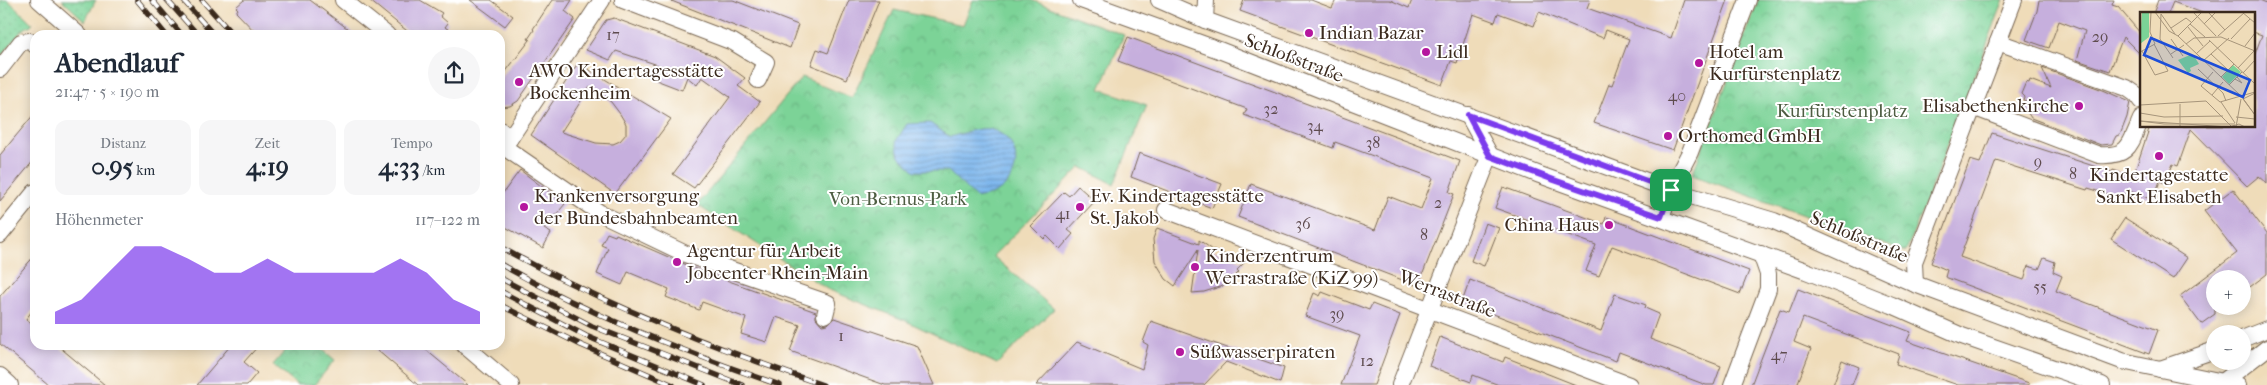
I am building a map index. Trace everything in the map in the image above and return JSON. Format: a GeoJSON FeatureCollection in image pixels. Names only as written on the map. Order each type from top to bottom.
{"type":"FeatureCollection","features":[{"type":"Feature","properties":{"kind":"street"},"geometry":{"type":"LineString","coordinates":[[39,0],[73,30]]}},
{"type":"Feature","properties":{"kind":"street"},"geometry":{"type":"LineString","coordinates":[[343,0],[382,30]]}},
{"type":"Feature","properties":{"kind":"street"},"geometry":{"type":"LineString","coordinates":[[505,134],[602,0]]}},
{"type":"Feature","properties":{"kind":"street"},"geometry":{"type":"LineString","coordinates":[[623,0],[733,42],[766,62],[758,80]]}},
{"type":"Feature","properties":{"kind":"street","name":"Schloßstraße"},"geometry":{"type":"LineString","coordinates":[[1081,0],[1219,50],[1554,180],[1761,254],[1892,305],[1962,336],[2102,385]]}},
{"type":"Feature","properties":{"kind":"street","name":"Schloßstraße"},"geometry":{"type":"LineString","coordinates":[[1159,0],[1205,20],[1671,190],[1774,221],[1915,284],[2122,362],[2225,384]]}},
{"type":"Feature","properties":{"kind":"street"},"geometry":{"type":"LineString","coordinates":[[1205,20],[1206,0]]}},
{"type":"Feature","properties":{"kind":"street"},"geometry":{"type":"LineString","coordinates":[[1661,217],[1671,190],[1690,152],[1748,0]]}},
{"type":"Feature","properties":{"kind":"street"},"geometry":{"type":"LineString","coordinates":[[1915,284],[1914,262],[2014,0]]}},
{"type":"Feature","properties":{"kind":"street"},"geometry":{"type":"LineString","coordinates":[[0,69],[21,42],[30,41]]}},
{"type":"Feature","properties":{"kind":"street"},"geometry":{"type":"LineString","coordinates":[[1998,42],[2127,88],[2140,100]]}},
{"type":"Feature","properties":{"kind":"street"},"geometry":{"type":"LineString","coordinates":[[1973,107],[2099,155],[2115,156],[2129,146],[2140,121]]}},
{"type":"Feature","properties":{"kind":"street"},"geometry":{"type":"LineString","coordinates":[[1400,385],[1490,156],[1468,115]]}},
{"type":"Feature","properties":{"kind":"street"},"geometry":{"type":"LineString","coordinates":[[505,148],[590,207],[688,255],[828,303],[825,315]]}},
{"type":"Feature","properties":{"kind":"street"},"geometry":{"type":"LineString","coordinates":[[0,235],[30,198]]}},
{"type":"Feature","properties":{"kind":"street","name":"Werrastraße"},"geometry":{"type":"LineString","coordinates":[[1166,210],[1629,385]]}},
{"type":"Feature","properties":{"kind":"street"},"geometry":{"type":"LineString","coordinates":[[1732,385],[1768,289],[1768,274],[1761,254]]}},
{"type":"Feature","properties":{"kind":"street"},"geometry":{"type":"LineString","coordinates":[[2251,335],[2267,329]]}},
{"type":"Feature","properties":{"kind":"street"},"geometry":{"type":"LineString","coordinates":[[2225,384],[2267,348]]}},
{"type":"Feature","properties":{"kind":"street"},"geometry":{"type":"LineString","coordinates":[[470,350],[511,385]]}},
{"type":"Feature","properties":{"kind":"street"},"geometry":{"type":"LineString","coordinates":[[2159,370],[2206,353]]}},
{"type":"Feature","properties":{"kind":"street"},"geometry":{"type":"LineString","coordinates":[[0,376],[10,385]]}},
{"type":"Feature","properties":{"kind":"green space"},"geometry":{"type":"Polygon","coordinates":[[[0,0],[8,0],[33,24],[22,30],[0,58],[0,0]]]}},
{"type":"Feature","properties":{"kind":"green space"},"geometry":{"type":"Polygon","coordinates":[[[62,0],[96,0],[85,21],[62,0]]]}},
{"type":"Feature","properties":{"kind":"green space","name":"Von-Bernus-Park"},"geometry":{"type":"Polygon","coordinates":[[[973,0],[1031,0],[1124,35],[1100,89],[1147,105],[1114,184],[1081,167],[993,256],[1054,309],[997,364],[904,320],[827,289],[697,205],[802,77],[852,98],[894,10],[963,25],[973,0]]]}},
{"type":"Feature","properties":{"kind":"green space","name":"Kurfürstenplatz"},"geometry":{"type":"Polygon","coordinates":[[[1758,0],[2004,0],[1906,252],[1692,175],[1758,0]]]}},
{"type":"Feature","properties":{"kind":"green space"},"geometry":{"type":"Polygon","coordinates":[[[286,350],[323,350],[335,360],[314,385],[297,385],[273,365],[286,350]]]}},
{"type":"Feature","properties":{"kind":"water"},"geometry":{"type":"Polygon","coordinates":[[[930,123],[950,137],[980,129],[989,129],[1000,133],[1008,140],[1016,158],[1015,168],[1005,186],[991,195],[976,198],[948,171],[915,171],[899,156],[896,141],[907,124],[930,123]]]}},
{"type":"Feature","properties":{"kind":"building"},"geometry":{"type":"Polygon","coordinates":[[[244,0],[310,0],[349,30],[253,30],[236,12],[238,9],[236,7],[244,0]]]}},
{"type":"Feature","properties":{"kind":"building"},"geometry":{"type":"Polygon","coordinates":[[[369,0],[420,0],[442,13],[440,16],[448,23],[445,27],[449,30],[406,30],[369,0]]]}},
{"type":"Feature","properties":{"kind":"building"},"geometry":{"type":"Polygon","coordinates":[[[470,0],[491,0],[513,16],[505,26],[470,0]]]}},
{"type":"Feature","properties":{"kind":"building"},"geometry":{"type":"Polygon","coordinates":[[[552,0],[572,0],[565,11],[575,19],[518,101],[505,106],[505,72],[530,40],[528,39],[552,0]]]}},
{"type":"Feature","properties":{"kind":"building"},"geometry":{"type":"Polygon","coordinates":[[[669,0],[733,0],[798,25],[790,48],[669,0]]]}},
{"type":"Feature","properties":{"kind":"building"},"geometry":{"type":"Polygon","coordinates":[[[849,0],[879,0],[847,79],[811,65],[817,49],[828,53],[849,0]]]}},
{"type":"Feature","properties":{"kind":"building"},"geometry":{"type":"Polygon","coordinates":[[[1244,0],[1311,0],[1332,8],[1336,0],[1390,0],[1409,8],[1412,0],[1590,0],[1587,8],[1671,38],[1684,0],[1728,0],[1673,150],[1594,123],[1609,84],[1612,85],[1629,39],[1606,30],[1603,38],[1539,12],[1534,26],[1498,13],[1495,22],[1473,14],[1457,63],[1451,61],[1442,85],[1240,11],[1244,0]]]}},
{"type":"Feature","properties":{"kind":"building"},"geometry":{"type":"Polygon","coordinates":[[[2039,0],[2114,0],[2112,5],[2118,7],[2140,33],[2140,54],[2123,37],[2110,71],[2077,60],[2085,31],[2059,21],[2049,48],[2026,40],[2039,0]]]}},
{"type":"Feature","properties":{"kind":"building"},"geometry":{"type":"Polygon","coordinates":[[[2158,0],[2259,0],[2267,3],[2267,183],[2259,176],[2247,186],[2191,129],[2178,166],[2173,164],[2165,183],[2160,181],[2153,200],[2127,190],[2124,199],[2088,188],[2087,190],[1996,161],[1960,257],[2024,280],[2028,266],[2039,269],[2044,258],[2055,262],[2053,272],[2062,276],[2056,291],[2158,330],[2149,354],[1945,277],[1947,270],[1931,263],[1970,160],[1980,163],[1992,133],[2133,177],[2149,128],[2254,128],[2254,56],[2262,35],[2254,32],[2254,12],[2200,12],[2173,2],[2169,12],[2154,12],[2158,0]]]}},
{"type":"Feature","properties":{"kind":"building"},"geometry":{"type":"Polygon","coordinates":[[[614,18],[715,56],[745,78],[738,86],[760,102],[694,188],[673,174],[730,97],[702,77],[697,85],[687,77],[682,90],[656,80],[661,66],[616,51],[610,60],[586,50],[606,20],[614,18]]]}},
{"type":"Feature","properties":{"kind":"building"},"geometry":{"type":"Polygon","coordinates":[[[1128,37],[1460,161],[1449,192],[1454,194],[1418,286],[1238,217],[1251,184],[1375,230],[1388,196],[1421,209],[1433,178],[1335,142],[1333,148],[1244,115],[1247,109],[1118,61],[1128,37]]]}},
{"type":"Feature","properties":{"kind":"building"},"geometry":{"type":"Polygon","coordinates":[[[578,63],[671,119],[615,194],[531,135],[578,63]],[[590,87],[561,132],[596,143],[613,144],[620,141],[626,134],[626,124],[611,102],[590,87]]]}},
{"type":"Feature","properties":{"kind":"building","name":"Elisabethenkirche"},"geometry":{"type":"Polygon","coordinates":[[[2042,68],[2130,102],[2120,135],[2116,136],[2112,144],[2101,145],[2031,118],[2026,110],[2029,102],[2023,100],[2024,97],[2021,94],[2026,82],[2029,83],[2030,80],[2051,88],[2042,68]]]}},
{"type":"Feature","properties":{"kind":"building"},"geometry":{"type":"Polygon","coordinates":[[[30,119],[30,165],[0,201],[0,155],[30,119]]]}},
{"type":"Feature","properties":{"kind":"building"},"geometry":{"type":"Polygon","coordinates":[[[1139,153],[1222,184],[1212,208],[1131,177],[1139,153]]]}},
{"type":"Feature","properties":{"kind":"building"},"geometry":{"type":"Polygon","coordinates":[[[520,170],[565,204],[544,229],[551,233],[543,248],[505,227],[505,190],[520,170]]]}},
{"type":"Feature","properties":{"kind":"building"},"geometry":{"type":"Polygon","coordinates":[[[1078,186],[1095,201],[1068,230],[1073,234],[1060,249],[1047,236],[1044,239],[1031,226],[1064,192],[1069,196],[1078,186]]]}},
{"type":"Feature","properties":{"kind":"building"},"geometry":{"type":"Polygon","coordinates":[[[1503,187],[1604,224],[1606,217],[1749,271],[1740,294],[1612,246],[1599,276],[1586,271],[1596,245],[1495,208],[1503,187]]]}},
{"type":"Feature","properties":{"kind":"building"},"geometry":{"type":"Polygon","coordinates":[[[2233,189],[2267,233],[2267,274],[2251,286],[2251,270],[2214,270],[2237,253],[2204,211],[2233,189]]]}},
{"type":"Feature","properties":{"kind":"building"},"geometry":{"type":"Polygon","coordinates":[[[2125,218],[2187,258],[2173,279],[2111,239],[2125,218]]]}},
{"type":"Feature","properties":{"kind":"building"},"geometry":{"type":"Polygon","coordinates":[[[1485,223],[1499,228],[1484,266],[1471,261],[1485,223]]]}},
{"type":"Feature","properties":{"kind":"building"},"geometry":{"type":"Polygon","coordinates":[[[1157,228],[1199,244],[1199,240],[1213,250],[1245,262],[1237,270],[1239,272],[1226,285],[1204,292],[1192,293],[1198,250],[1175,286],[1166,279],[1155,261],[1153,239],[1157,228]]]}},
{"type":"Feature","properties":{"kind":"building"},"geometry":{"type":"Polygon","coordinates":[[[607,233],[615,236],[616,234],[698,270],[816,312],[816,318],[822,325],[828,324],[834,318],[917,346],[934,385],[885,385],[790,351],[800,325],[776,317],[767,342],[741,334],[746,318],[702,302],[699,310],[666,297],[669,289],[628,272],[622,285],[597,274],[608,248],[601,245],[607,233]]]}},
{"type":"Feature","properties":{"kind":"building"},"geometry":{"type":"Polygon","coordinates":[[[30,261],[30,314],[26,319],[30,322],[30,350],[63,350],[105,385],[49,385],[0,344],[0,296],[30,261]]]}},
{"type":"Feature","properties":{"kind":"building"},"geometry":{"type":"Polygon","coordinates":[[[2206,276],[2206,315],[2214,315],[2201,324],[2180,296],[2206,276]]]}},
{"type":"Feature","properties":{"kind":"building"},"geometry":{"type":"Polygon","coordinates":[[[1470,280],[1601,331],[1615,294],[1646,305],[1645,308],[1659,314],[1650,339],[1721,366],[1714,385],[1706,385],[1619,352],[1616,361],[1462,302],[1470,280]]]}},
{"type":"Feature","properties":{"kind":"building"},"geometry":{"type":"Polygon","coordinates":[[[1798,289],[1911,332],[1907,341],[2029,383],[2029,385],[1958,385],[1896,364],[1899,354],[1803,318],[1794,342],[1811,349],[1797,385],[1751,385],[1780,309],[1789,312],[1798,289]]]}},
{"type":"Feature","properties":{"kind":"building"},"geometry":{"type":"Polygon","coordinates":[[[1322,292],[1369,310],[1372,304],[1400,315],[1374,385],[1341,385],[1360,336],[1305,316],[1314,293],[1320,296],[1322,292]]]}},
{"type":"Feature","properties":{"kind":"building"},"geometry":{"type":"Polygon","coordinates":[[[1151,321],[1284,368],[1280,383],[1226,362],[1204,385],[1036,385],[1077,342],[1142,369],[1148,345],[1143,342],[1151,321]]]}},
{"type":"Feature","properties":{"kind":"building"},"geometry":{"type":"Polygon","coordinates":[[[1440,337],[1503,362],[1505,357],[1576,385],[1499,385],[1473,375],[1471,382],[1429,366],[1440,337]]]}},
{"type":"Feature","properties":{"kind":"building"},"geometry":{"type":"Polygon","coordinates":[[[227,350],[255,350],[244,362],[257,373],[247,385],[197,385],[227,350]]]}},
{"type":"Feature","properties":{"kind":"building"},"geometry":{"type":"Polygon","coordinates":[[[377,350],[426,350],[468,385],[418,385],[377,350]]]}},
{"type":"Feature","properties":{"kind":"building"},"geometry":{"type":"Polygon","coordinates":[[[1842,360],[1859,367],[1852,385],[1833,385],[1842,360]]]}},
{"type":"Feature","properties":{"kind":"railway"},"geometry":{"type":"LineString","coordinates":[[137,0],[162,30]]}},
{"type":"Feature","properties":{"kind":"railway"},"geometry":{"type":"LineString","coordinates":[[152,0],[178,30]]}},
{"type":"Feature","properties":{"kind":"railway"},"geometry":{"type":"LineString","coordinates":[[167,0],[194,30]]}},
{"type":"Feature","properties":{"kind":"railway"},"geometry":{"type":"LineString","coordinates":[[183,0],[210,30]]}},
{"type":"Feature","properties":{"kind":"railway"},"geometry":{"type":"LineString","coordinates":[[202,0],[229,30]]}},
{"type":"Feature","properties":{"kind":"railway"},"geometry":{"type":"LineString","coordinates":[[505,250],[618,306],[699,340],[823,385]]}},
{"type":"Feature","properties":{"kind":"railway"},"geometry":{"type":"LineString","coordinates":[[505,267],[568,300],[637,331],[780,385]]}},
{"type":"Feature","properties":{"kind":"railway"},"geometry":{"type":"LineString","coordinates":[[505,281],[592,326],[742,385]]}},
{"type":"Feature","properties":{"kind":"railway"},"geometry":{"type":"LineString","coordinates":[[505,294],[586,336],[704,385]]}},
{"type":"Feature","properties":{"kind":"railway"},"geometry":{"type":"LineString","coordinates":[[505,307],[581,345],[673,385]]}},
{"type":"Feature","properties":{"kind":"place","name":"Indian Bazar"},"geometry":{"type":"Point","coordinates":[1309,33]}},
{"type":"Feature","properties":{"kind":"place","name":"Lidl"},"geometry":{"type":"Point","coordinates":[1426,52]}},
{"type":"Feature","properties":{"kind":"place","name":"Hotel am Kurfürstenplatz"},"geometry":{"type":"Point","coordinates":[1699,63]}},
{"type":"Feature","properties":{"kind":"place","name":"AWO Kindertagesstätte Bockenheim"},"geometry":{"type":"Point","coordinates":[519,82]}},
{"type":"Feature","properties":{"kind":"place","name":"Elisabethenkirche"},"geometry":{"type":"Point","coordinates":[2079,106]}},
{"type":"Feature","properties":{"kind":"place","name":"Orthomed GmbH"},"geometry":{"type":"Point","coordinates":[1668,136]}},
{"type":"Feature","properties":{"kind":"place","name":"Kindertagestatte Sankt Elisabeth"},"geometry":{"type":"Point","coordinates":[2159,156]}},
{"type":"Feature","properties":{"kind":"place","name":"Krankenversorgung der Bundesbahnbeamten"},"geometry":{"type":"Point","coordinates":[524,207]}},
{"type":"Feature","properties":{"kind":"place","name":"Ev. Kindertagesstätte St. Jakob"},"geometry":{"type":"Point","coordinates":[1080,207]}},
{"type":"Feature","properties":{"kind":"place","name":"China Haus"},"geometry":{"type":"Point","coordinates":[1609,225]}},
{"type":"Feature","properties":{"kind":"place","name":"Agentur für Arbeit Jobcenter Rhein-Main"},"geometry":{"type":"Point","coordinates":[677,262]}},
{"type":"Feature","properties":{"kind":"place","name":"Kinderzentrum Werrastraße (KiZ 99)"},"geometry":{"type":"Point","coordinates":[1195,267]}},
{"type":"Feature","properties":{"kind":"place","name":"Süßwasserpiraten"},"geometry":{"type":"Point","coordinates":[1180,352]}},
{"type":"Feature","properties":{"kind":"route"},"geometry":{"type":"LineString","coordinates":[[1468,115],[1671,190],[1661,217],[1554,180],[1490,156],[1468,115]]}}]}
